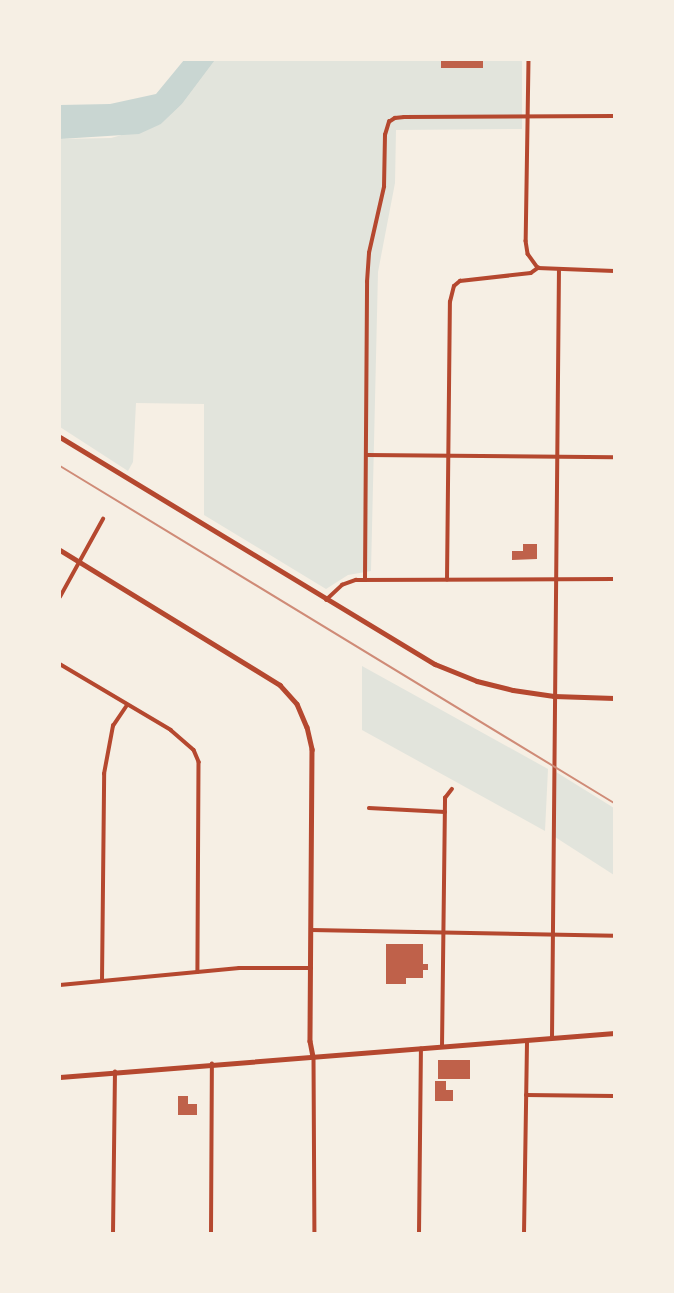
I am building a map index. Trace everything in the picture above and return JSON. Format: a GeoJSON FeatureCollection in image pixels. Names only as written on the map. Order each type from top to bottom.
{"type":"FeatureCollection","features":[{"type":"Feature","properties":{"kind":"street"},"geometry":{"type":"LineString","coordinates":[[529,60],[526,241],[528,254],[538,268]]}},
{"type":"Feature","properties":{"kind":"street"},"geometry":{"type":"LineString","coordinates":[[365,579],[367,282],[369,253],[384,187],[385,135],[389,122],[395,117],[614,116]]}},
{"type":"Feature","properties":{"kind":"street"},"geometry":{"type":"LineString","coordinates":[[447,580],[451,294],[460,281],[531,273],[538,268],[614,271]]}},
{"type":"Feature","properties":{"kind":"street"},"geometry":{"type":"LineString","coordinates":[[552,1040],[559,270]]}},
{"type":"Feature","properties":{"kind":"street"},"geometry":{"type":"LineString","coordinates":[[60,437],[405,648],[461,676],[513,690],[554,696],[614,698]]}},
{"type":"Feature","properties":{"kind":"street"},"geometry":{"type":"LineString","coordinates":[[367,455],[614,457]]}},
{"type":"Feature","properties":{"kind":"street"},"geometry":{"type":"LineString","coordinates":[[60,597],[103,520]]}},
{"type":"Feature","properties":{"kind":"street"},"geometry":{"type":"LineString","coordinates":[[60,550],[280,685],[297,704],[307,726],[312,749],[310,1041],[317,1069],[315,1234]]}},
{"type":"Feature","properties":{"kind":"street"},"geometry":{"type":"LineString","coordinates":[[326,600],[342,585],[365,579],[614,579]]}},
{"type":"Feature","properties":{"kind":"street"},"geometry":{"type":"LineString","coordinates":[[60,664],[188,743],[199,762],[198,972]]}},
{"type":"Feature","properties":{"kind":"street"},"geometry":{"type":"LineString","coordinates":[[102,981],[104,774],[113,726],[128,705]]}},
{"type":"Feature","properties":{"kind":"street"},"geometry":{"type":"LineString","coordinates":[[442,1047],[445,798],[452,789]]}},
{"type":"Feature","properties":{"kind":"street"},"geometry":{"type":"LineString","coordinates":[[369,808],[445,812]]}},
{"type":"Feature","properties":{"kind":"street"},"geometry":{"type":"LineString","coordinates":[[311,930],[614,936]]}},
{"type":"Feature","properties":{"kind":"street"},"geometry":{"type":"LineString","coordinates":[[60,985],[198,972],[277,967],[311,968]]}},
{"type":"Feature","properties":{"kind":"street"},"geometry":{"type":"LineString","coordinates":[[60,1077],[614,1033]]}},
{"type":"Feature","properties":{"kind":"street"},"geometry":{"type":"LineString","coordinates":[[524,1234],[527,1042]]}},
{"type":"Feature","properties":{"kind":"street"},"geometry":{"type":"LineString","coordinates":[[419,1234],[421,1049]]}},
{"type":"Feature","properties":{"kind":"street"},"geometry":{"type":"LineString","coordinates":[[211,1234],[212,1065]]}},
{"type":"Feature","properties":{"kind":"street"},"geometry":{"type":"LineString","coordinates":[[113,1234],[115,1072]]}},
{"type":"Feature","properties":{"kind":"street"},"geometry":{"type":"LineString","coordinates":[[526,1096],[614,1096]]}},
{"type":"Feature","properties":{"kind":"shaded area"},"geometry":{"type":"Polygon","coordinates":[[[184,60],[215,60],[182,104],[161,124],[139,134],[60,139],[60,105],[110,104],[156,94],[184,60]]]}},
{"type":"Feature","properties":{"kind":"shaded area"},"geometry":{"type":"Polygon","coordinates":[[[215,60],[522,60],[522,129],[396,130],[395,183],[378,272],[371,571],[348,575],[326,589],[204,515],[204,404],[136,403],[133,462],[128,471],[60,427],[60,139],[111,138],[161,124],[182,104],[215,60]]]}},
{"type":"Feature","properties":{"kind":"shaded area"},"geometry":{"type":"Polygon","coordinates":[[[362,666],[548,769],[545,831],[362,730],[362,666]]]}},
{"type":"Feature","properties":{"kind":"shaded area"},"geometry":{"type":"Polygon","coordinates":[[[556,772],[614,808],[614,875],[555,837],[556,772]]]}},
{"type":"Feature","properties":{"kind":"building"},"geometry":{"type":"Polygon","coordinates":[[[441,60],[483,60],[483,68],[441,68],[441,60]]]}},
{"type":"Feature","properties":{"kind":"building"},"geometry":{"type":"Polygon","coordinates":[[[523,544],[537,544],[537,559],[512,560],[512,551],[523,551],[523,544]]]}},
{"type":"Feature","properties":{"kind":"building"},"geometry":{"type":"Polygon","coordinates":[[[386,944],[423,944],[423,964],[428,964],[428,970],[423,970],[423,978],[406,978],[406,984],[386,984],[386,944]]]}},
{"type":"Feature","properties":{"kind":"building"},"geometry":{"type":"Polygon","coordinates":[[[438,1060],[470,1060],[470,1079],[438,1079],[438,1060]]]}},
{"type":"Feature","properties":{"kind":"building"},"geometry":{"type":"Polygon","coordinates":[[[435,1081],[446,1081],[446,1090],[453,1090],[453,1101],[435,1101],[435,1081]]]}},
{"type":"Feature","properties":{"kind":"building"},"geometry":{"type":"Polygon","coordinates":[[[178,1096],[188,1096],[188,1104],[197,1104],[197,1115],[178,1115],[178,1096]]]}},
{"type":"Feature","properties":{"kind":"railway"},"geometry":{"type":"LineString","coordinates":[[60,466],[614,803]]}}]}
